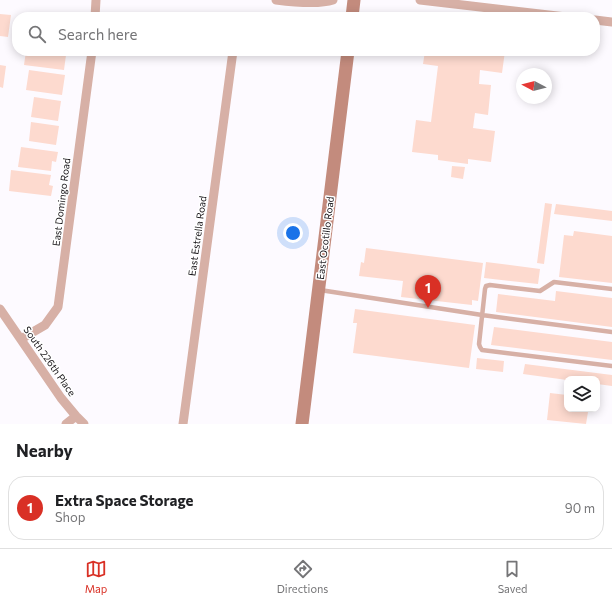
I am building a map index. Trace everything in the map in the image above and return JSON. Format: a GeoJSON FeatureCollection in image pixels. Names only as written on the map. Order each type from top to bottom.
{"type":"FeatureCollection","features":[{"type":"Feature","properties":{"kind":"main road"},"geometry":{"type":"LineString","coordinates":[[353,12],[354,0]]}},
{"type":"Feature","properties":{"kind":"main road","name":"East Ocotillo Road"},"geometry":{"type":"LineString","coordinates":[[302,424],[347,56]]}},
{"type":"Feature","properties":{"kind":"street"},"geometry":{"type":"LineString","coordinates":[[95,12],[96,0]]}},
{"type":"Feature","properties":{"kind":"street"},"geometry":{"type":"LineString","coordinates":[[276,0],[326,3],[333,0]]}},
{"type":"Feature","properties":{"kind":"street"},"geometry":{"type":"LineString","coordinates":[[420,0],[523,12]]}},
{"type":"Feature","properties":{"kind":"street"},"geometry":{"type":"LineString","coordinates":[[600,21],[612,22]]}},
{"type":"Feature","properties":{"kind":"street","name":"East Domingo Road"},"geometry":{"type":"LineString","coordinates":[[21,339],[45,325],[58,306],[91,56]]}},
{"type":"Feature","properties":{"kind":"street","name":"East Estrella Road"},"geometry":{"type":"LineString","coordinates":[[183,424],[232,56]]}},
{"type":"Feature","properties":{"kind":"street","name":"South 226th Place"},"geometry":{"type":"LineString","coordinates":[[0,308],[61,398],[84,424]]}},
{"type":"Feature","properties":{"kind":"street"},"geometry":{"type":"LineString","coordinates":[[66,424],[76,416]]}},
{"type":"Feature","properties":{"kind":"lane"},"geometry":{"type":"LineString","coordinates":[[612,289],[554,282],[540,291],[490,284],[486,286],[485,289],[479,344],[482,350],[612,366]]}},
{"type":"Feature","properties":{"kind":"lane"},"geometry":{"type":"LineString","coordinates":[[318,290],[482,315],[612,332]]}},
{"type":"Feature","properties":{"kind":"building"},"geometry":{"type":"Polygon","coordinates":[[[0,14],[11,15],[8,37],[0,36],[0,14]]]}},
{"type":"Feature","properties":{"kind":"building"},"geometry":{"type":"Polygon","coordinates":[[[25,56],[66,56],[64,70],[24,65],[25,56]]]}},
{"type":"Feature","properties":{"kind":"building"},"geometry":{"type":"Polygon","coordinates":[[[424,56],[504,56],[502,73],[480,70],[479,84],[491,85],[488,115],[475,113],[473,128],[495,131],[491,162],[468,159],[468,164],[438,160],[438,155],[412,152],[416,120],[431,122],[438,66],[423,64],[424,56]]]}},
{"type":"Feature","properties":{"kind":"building"},"geometry":{"type":"Polygon","coordinates":[[[0,65],[6,66],[3,88],[0,87],[0,65]]]}},
{"type":"Feature","properties":{"kind":"building"},"geometry":{"type":"Polygon","coordinates":[[[29,70],[65,75],[62,95],[26,90],[29,70]]]}},
{"type":"Feature","properties":{"kind":"building"},"geometry":{"type":"Polygon","coordinates":[[[34,97],[61,101],[58,121],[31,117],[34,97]]]}},
{"type":"Feature","properties":{"kind":"building"},"geometry":{"type":"Polygon","coordinates":[[[31,122],[59,126],[56,145],[29,141],[31,122]]]}},
{"type":"Feature","properties":{"kind":"building"},"geometry":{"type":"Polygon","coordinates":[[[21,147],[58,152],[56,162],[52,161],[51,171],[18,167],[21,147]]]}},
{"type":"Feature","properties":{"kind":"building"},"geometry":{"type":"Polygon","coordinates":[[[452,166],[465,167],[463,179],[451,177],[452,166]]]}},
{"type":"Feature","properties":{"kind":"building"},"geometry":{"type":"Polygon","coordinates":[[[11,170],[51,175],[49,185],[53,186],[51,196],[9,191],[11,170]]]}},
{"type":"Feature","properties":{"kind":"building"},"geometry":{"type":"Polygon","coordinates":[[[545,203],[552,204],[544,264],[537,263],[545,203]]]}},
{"type":"Feature","properties":{"kind":"building"},"geometry":{"type":"Polygon","coordinates":[[[556,204],[612,211],[612,221],[554,214],[556,204]]]}},
{"type":"Feature","properties":{"kind":"building"},"geometry":{"type":"Polygon","coordinates":[[[574,231],[612,236],[612,283],[559,277],[564,235],[573,236],[574,231]]]}},
{"type":"Feature","properties":{"kind":"building"},"geometry":{"type":"Polygon","coordinates":[[[366,248],[483,263],[478,301],[472,300],[472,305],[401,297],[403,281],[359,276],[361,262],[364,263],[366,248]]]}},
{"type":"Feature","properties":{"kind":"building"},"geometry":{"type":"Polygon","coordinates":[[[486,262],[540,269],[538,284],[484,278],[486,262]]]}},
{"type":"Feature","properties":{"kind":"building"},"geometry":{"type":"Polygon","coordinates":[[[556,291],[612,298],[612,327],[496,312],[498,294],[555,301],[556,291]]]}},
{"type":"Feature","properties":{"kind":"building"},"geometry":{"type":"Polygon","coordinates":[[[355,309],[475,325],[469,368],[353,353],[357,323],[353,323],[355,309]]]}},
{"type":"Feature","properties":{"kind":"building"},"geometry":{"type":"Polygon","coordinates":[[[494,327],[612,342],[612,360],[491,345],[494,327]]]}},
{"type":"Feature","properties":{"kind":"building"},"geometry":{"type":"Polygon","coordinates":[[[477,358],[504,361],[503,372],[476,369],[477,358]]]}},
{"type":"Feature","properties":{"kind":"building"},"geometry":{"type":"Polygon","coordinates":[[[525,364],[612,375],[612,386],[600,384],[600,376],[564,376],[564,380],[523,374],[525,364]]]}},
{"type":"Feature","properties":{"kind":"building"},"geometry":{"type":"Polygon","coordinates":[[[550,393],[564,395],[564,412],[588,412],[586,424],[547,420],[550,393]]]}},
{"type":"Feature","properties":{"kind":"place","name":"Extra Space Storage"},"geometry":{"type":"Point","coordinates":[428,308]}}]}
